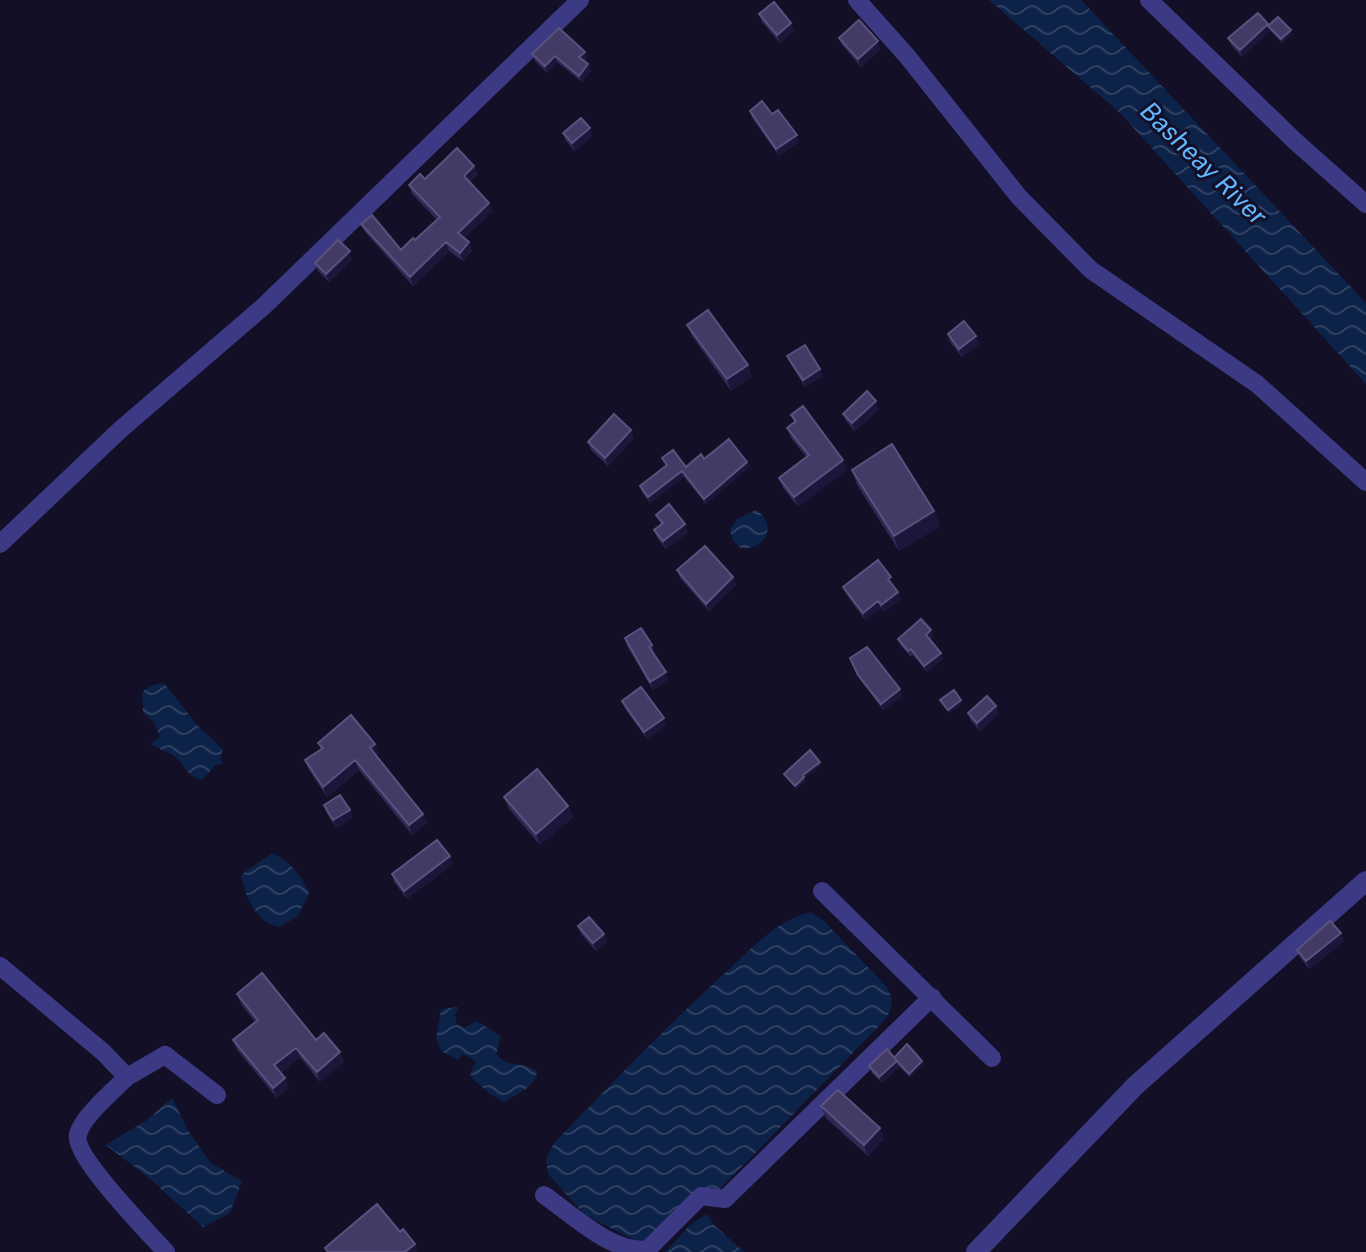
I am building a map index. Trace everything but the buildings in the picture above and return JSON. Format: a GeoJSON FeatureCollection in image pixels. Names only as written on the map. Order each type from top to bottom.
{"type":"FeatureCollection","features":[{"type":"Feature","properties":{"kind":"street"},"geometry":{"type":"LineString","coordinates":[[0,544],[120,430],[264,306],[580,0]]}},
{"type":"Feature","properties":{"kind":"street"},"geometry":{"type":"LineString","coordinates":[[857,0],[907,56],[1019,197],[1091,270],[1257,384],[1366,482]]}},
{"type":"Feature","properties":{"kind":"street"},"geometry":{"type":"LineString","coordinates":[[1149,0],[1296,142],[1366,204]]}},
{"type":"Feature","properties":{"kind":"street"},"geometry":{"type":"LineString","coordinates":[[976,1252],[1135,1086],[1366,881]]}},
{"type":"Feature","properties":{"kind":"street"},"geometry":{"type":"LineString","coordinates":[[822,891],[992,1058]]}},
{"type":"Feature","properties":{"kind":"street"},"geometry":{"type":"LineString","coordinates":[[0,966],[103,1052],[127,1077]]}},
{"type":"Feature","properties":{"kind":"street"},"geometry":{"type":"LineString","coordinates":[[544,1195],[609,1240],[635,1251],[647,1250],[701,1196],[725,1199],[932,997]]}},
{"type":"Feature","properties":{"kind":"street"},"geometry":{"type":"LineString","coordinates":[[166,1252],[90,1166],[76,1139],[84,1122],[127,1077],[165,1055],[217,1095]]}},
{"type":"Feature","properties":{"kind":"water","name":"Basheay River"},"geometry":{"type":"Polygon","coordinates":[[[989,0],[1081,0],[1366,303],[1366,384],[1120,113],[989,0]]]}},
{"type":"Feature","properties":{"kind":"water"},"geometry":{"type":"Polygon","coordinates":[[[756,510],[767,522],[766,535],[757,545],[741,548],[733,541],[730,530],[737,519],[756,510]]]}},
{"type":"Feature","properties":{"kind":"water"},"geometry":{"type":"Polygon","coordinates":[[[164,683],[197,725],[223,749],[220,758],[223,764],[215,765],[202,780],[190,774],[174,755],[151,744],[160,736],[143,712],[142,692],[164,683]]]}},
{"type":"Feature","properties":{"kind":"water"},"geometry":{"type":"Polygon","coordinates":[[[272,853],[295,870],[309,894],[297,917],[279,927],[258,914],[245,891],[241,875],[272,853]]]}},
{"type":"Feature","properties":{"kind":"water"},"geometry":{"type":"Polygon","coordinates":[[[811,912],[825,922],[885,985],[892,1002],[885,1020],[718,1191],[657,1237],[640,1243],[585,1215],[548,1174],[546,1159],[554,1143],[658,1037],[753,947],[786,922],[811,912]]]}},
{"type":"Feature","properties":{"kind":"water"},"geometry":{"type":"Polygon","coordinates":[[[458,1007],[455,1015],[457,1024],[464,1028],[477,1021],[501,1036],[496,1054],[501,1059],[536,1071],[537,1077],[526,1089],[504,1102],[470,1076],[476,1061],[463,1054],[458,1060],[441,1051],[436,1038],[441,1009],[458,1007]]]}},
{"type":"Feature","properties":{"kind":"water"},"geometry":{"type":"Polygon","coordinates":[[[172,1098],[189,1132],[211,1163],[242,1181],[230,1213],[203,1227],[149,1178],[106,1145],[147,1120],[172,1098]]]}},
{"type":"Feature","properties":{"kind":"water"},"geometry":{"type":"Polygon","coordinates":[[[707,1214],[713,1224],[744,1252],[665,1252],[691,1224],[707,1214]]]}}]}
